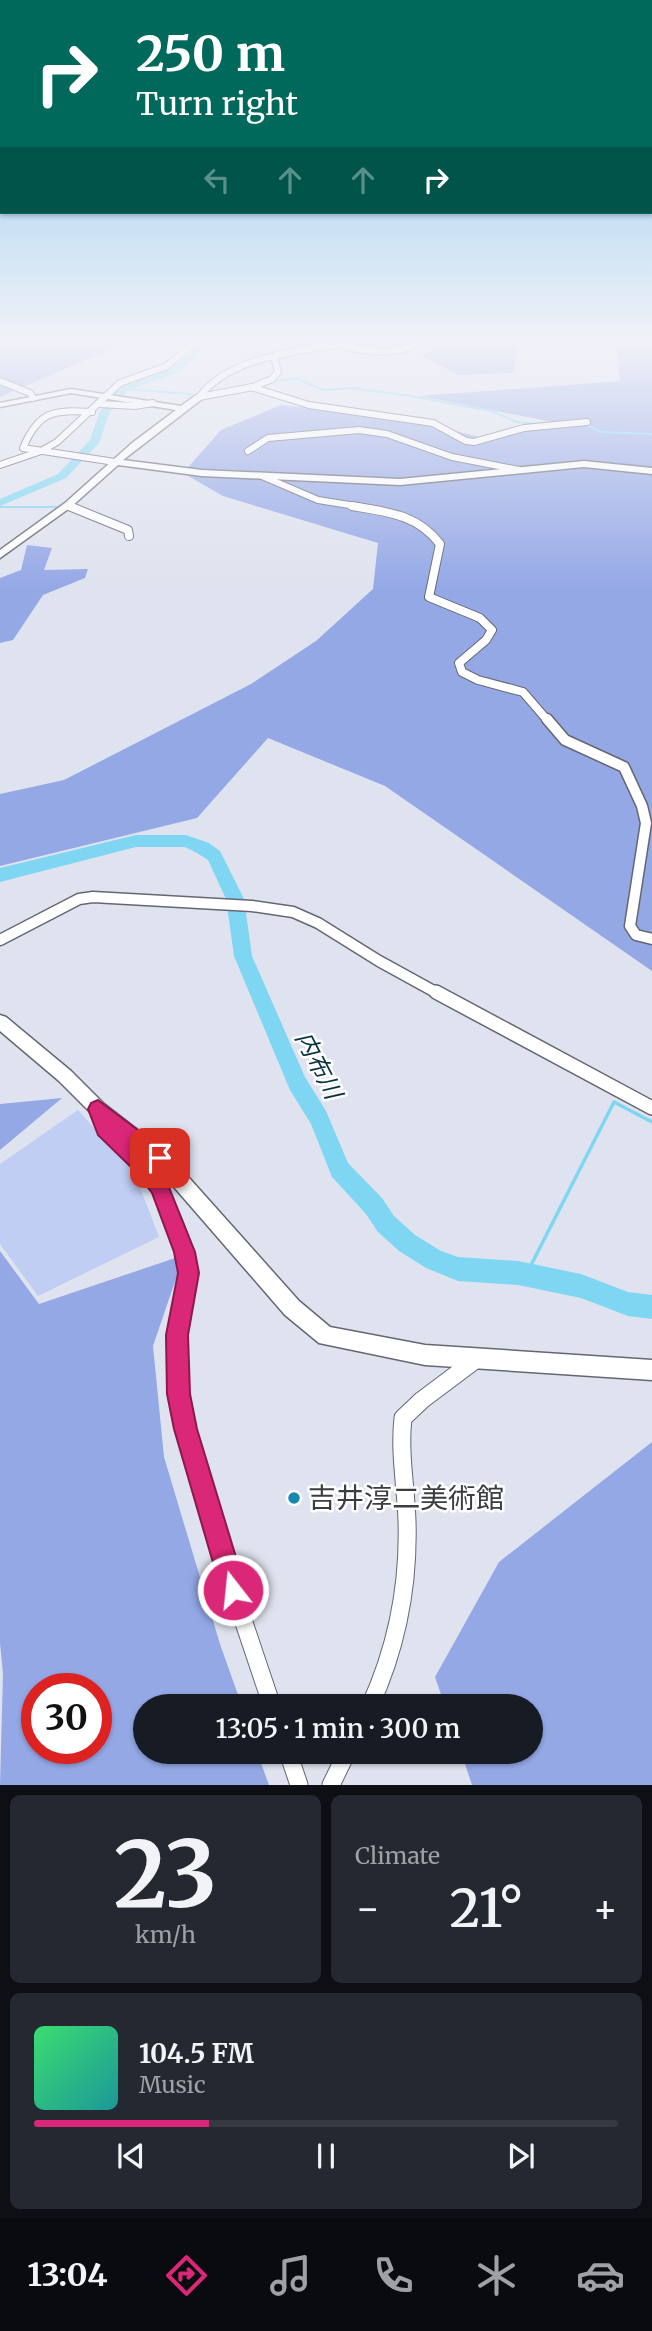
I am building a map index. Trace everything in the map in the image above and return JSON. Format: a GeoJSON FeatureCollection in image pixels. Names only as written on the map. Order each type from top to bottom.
{"type":"FeatureCollection","features":[{"type":"Feature","properties":{"kind":"street"},"geometry":{"type":"LineString","coordinates":[[37,422],[23,447],[30,451],[202,473],[416,482],[584,464],[652,471]]}},
{"type":"Feature","properties":{"kind":"street"},"geometry":{"type":"LineString","coordinates":[[0,465],[41,451],[67,435],[81,422]]}},
{"type":"Feature","properties":{"kind":"street"},"geometry":{"type":"LineString","coordinates":[[0,555],[68,505],[115,462],[167,422]]}},
{"type":"Feature","properties":{"kind":"street"},"geometry":{"type":"LineString","coordinates":[[428,422],[466,441],[474,442],[524,428],[586,422]]}},
{"type":"Feature","properties":{"kind":"street"},"geometry":{"type":"LineString","coordinates":[[248,451],[268,438],[359,430],[394,436],[452,457],[519,470]]}},
{"type":"Feature","properties":{"kind":"street"},"geometry":{"type":"LineString","coordinates":[[262,476],[318,500],[406,515],[436,538],[441,552],[429,597],[481,619],[492,629],[486,640],[459,663],[462,672],[478,680],[523,692],[565,740],[598,753],[626,770],[646,822],[630,926],[636,935],[652,939]]}},
{"type":"Feature","properties":{"kind":"street"},"geometry":{"type":"LineString","coordinates":[[68,505],[128,530],[129,536]]}},
{"type":"Feature","properties":{"kind":"street"},"geometry":{"type":"LineString","coordinates":[[0,940],[79,899],[93,897],[252,906],[293,912],[318,923],[379,961],[652,1108]]}},
{"type":"Feature","properties":{"kind":"street"},"geometry":{"type":"LineString","coordinates":[[0,1022],[65,1076],[98,1109],[160,1158],[292,1308],[326,1336],[425,1355],[652,1370]]}},
{"type":"Feature","properties":{"kind":"street"},"geometry":{"type":"LineString","coordinates":[[98,1109],[105,1129],[143,1165],[159,1187],[185,1252],[188,1273],[177,1335],[178,1394],[185,1429],[233,1590],[268,1694]]}},
{"type":"Feature","properties":{"kind":"street"},"geometry":{"type":"LineString","coordinates":[[376,1694],[398,1631],[406,1577],[407,1519],[401,1438],[403,1418],[422,1400],[478,1358]]}},
{"type":"Feature","properties":{"kind":"street"},"geometry":{"type":"LineString","coordinates":[[292,1764],[299,1785]]}},
{"type":"Feature","properties":{"kind":"street"},"geometry":{"type":"LineString","coordinates":[[331,1785],[341,1764]]}},
{"type":"Feature","properties":{"kind":"shaded area"},"geometry":{"type":"Polygon","coordinates":[[[239,422],[419,422],[480,437],[557,423],[553,422],[652,422],[652,971],[385,786],[268,738],[197,818],[0,866],[0,794],[64,780],[251,684],[316,641],[373,589],[378,543],[223,496],[183,473],[221,430],[239,422]]]}},
{"type":"Feature","properties":{"kind":"shaded area"},"geometry":{"type":"Polygon","coordinates":[[[27,545],[52,548],[44,570],[88,569],[85,578],[43,595],[13,640],[0,643],[0,578],[21,570],[27,545]]]}},
{"type":"Feature","properties":{"kind":"shaded area"},"geometry":{"type":"Polygon","coordinates":[[[62,1098],[0,1150],[0,1104],[62,1098]]]}},
{"type":"Feature","properties":{"kind":"shaded area"},"geometry":{"type":"Polygon","coordinates":[[[78,1110],[135,1174],[159,1237],[38,1296],[0,1244],[0,1164],[78,1110]]]}},
{"type":"Feature","properties":{"kind":"shaded area"},"geometry":{"type":"Polygon","coordinates":[[[0,1251],[39,1304],[184,1255],[153,1346],[164,1457],[238,1694],[133,1694],[133,1764],[261,1764],[269,1785],[0,1785],[3,1674],[0,1643],[0,1251]]]}},
{"type":"Feature","properties":{"kind":"shaded area"},"geometry":{"type":"Polygon","coordinates":[[[652,1442],[652,1785],[472,1785],[465,1764],[543,1764],[543,1694],[441,1694],[435,1677],[499,1562],[652,1442]]]}},
{"type":"Feature","properties":{"kind":"waterway"},"geometry":{"type":"LineString","coordinates":[[0,503],[62,476],[95,441],[101,422]]}},
{"type":"Feature","properties":{"kind":"waterway"},"geometry":{"type":"LineString","coordinates":[[166,426],[172,422]]}},
{"type":"Feature","properties":{"kind":"waterway"},"geometry":{"type":"LineString","coordinates":[[520,422],[536,424]]}},
{"type":"Feature","properties":{"kind":"waterway"},"geometry":{"type":"LineString","coordinates":[[584,424],[601,432],[652,434]]}},
{"type":"Feature","properties":{"kind":"waterway"},"geometry":{"type":"LineString","coordinates":[[77,502],[97,484]]}},
{"type":"Feature","properties":{"kind":"waterway"},"geometry":{"type":"LineString","coordinates":[[0,507],[57,507]]}},
{"type":"Feature","properties":{"kind":"waterway","name":"内布川"},"geometry":{"type":"LineString","coordinates":[[0,875],[136,841],[186,841],[203,848],[214,856],[235,899],[243,956],[297,1083],[319,1118],[340,1170],[374,1206],[386,1224],[407,1243],[434,1260],[458,1269],[518,1273],[581,1286],[628,1304],[652,1307]]}},
{"type":"Feature","properties":{"kind":"waterway"},"geometry":{"type":"LineString","coordinates":[[526,1275],[614,1102],[652,1122]]}},
{"type":"Feature","properties":{"kind":"place","name":"吉井淳二美術館"},"geometry":{"type":"Point","coordinates":[294,1498]}},
{"type":"Feature","properties":{"kind":"route"},"geometry":{"type":"LineString","coordinates":[[160,1158],[98,1109],[105,1129],[143,1165],[159,1187],[185,1252],[188,1273],[177,1335],[178,1394],[185,1429],[233,1590]]}}]}
